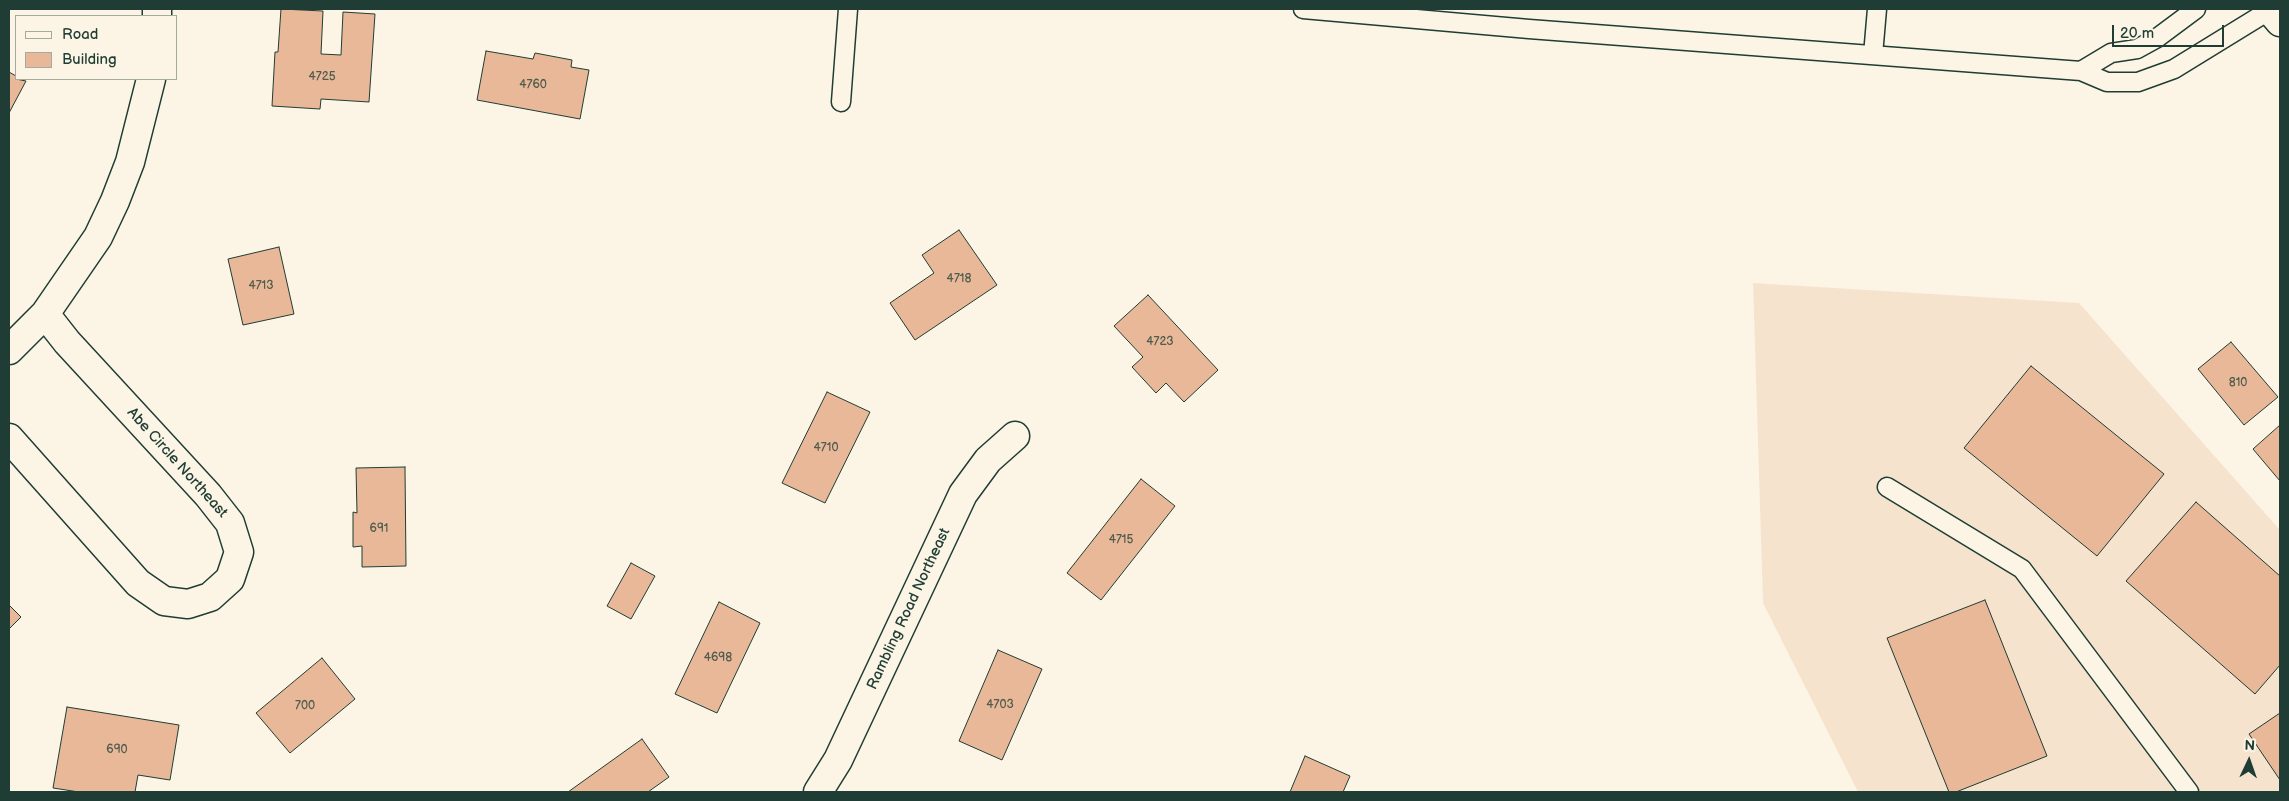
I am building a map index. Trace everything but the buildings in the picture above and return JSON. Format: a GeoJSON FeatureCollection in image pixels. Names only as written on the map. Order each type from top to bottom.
{"type":"FeatureCollection","features":[{"type":"Feature","properties":{"kind":"street"},"geometry":{"type":"LineString","coordinates":[[9,350],[45,314],[98,237],[115,201],[130,162],[151,80]]}},
{"type":"Feature","properties":{"kind":"street","name":"Abe Circle Northeast"},"geometry":{"type":"LineString","coordinates":[[9,438],[138,583],[164,601],[188,604],[210,597],[230,579],[239,552],[230,523],[208,496],[67,342],[45,314]]}},
{"type":"Feature","properties":{"kind":"street","name":"Rambling Road Northeast"},"geometry":{"type":"LineString","coordinates":[[818,792],[838,760],[963,494],[988,460],[1016,436]]}},
{"type":"Feature","properties":{"kind":"lane"},"geometry":{"type":"LineString","coordinates":[[841,102],[848,9]]}},
{"type":"Feature","properties":{"kind":"lane"},"geometry":{"type":"LineString","coordinates":[[1303,9],[2081,71],[2107,82],[2138,82],[2174,70],[2273,14]]}},
{"type":"Feature","properties":{"kind":"lane"},"geometry":{"type":"LineString","coordinates":[[1874,55],[1877,9]]}},
{"type":"Feature","properties":{"kind":"lane"},"geometry":{"type":"LineString","coordinates":[[2081,71],[2111,53],[2137,49],[2157,38],[2196,9]]}},
{"type":"Feature","properties":{"kind":"lane"},"geometry":{"type":"LineString","coordinates":[[1887,487],[2022,569],[2189,792]]}},
{"type":"Feature","properties":{"kind":"shaded area"},"geometry":{"type":"Polygon","coordinates":[[[1753,283],[2079,303],[2280,530],[2280,792],[1858,792],[1763,603],[1753,283]]]}}]}
